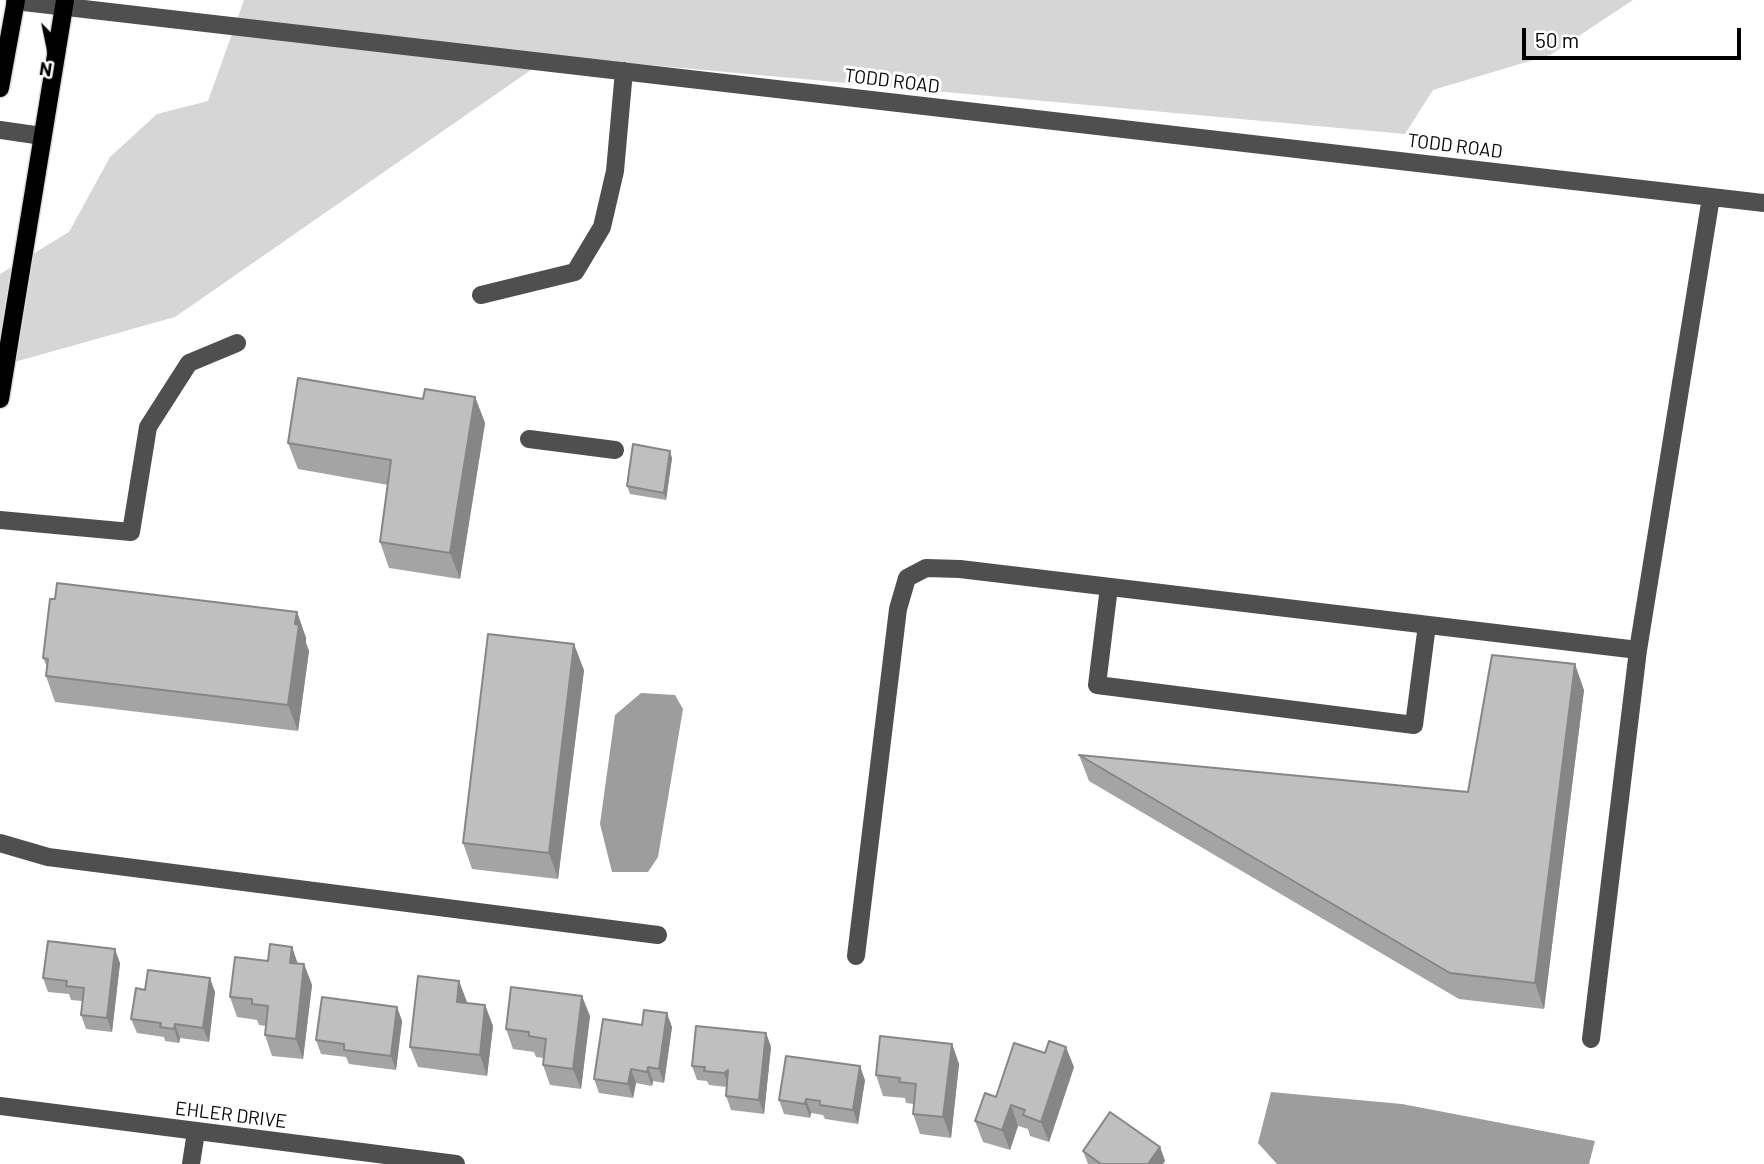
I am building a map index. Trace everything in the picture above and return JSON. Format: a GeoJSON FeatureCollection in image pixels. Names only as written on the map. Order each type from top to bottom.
{"type":"FeatureCollection","features":[{"type":"Feature","properties":{"kind":"main road"},"geometry":{"type":"LineString","coordinates":[[0,89],[15,1]]}},
{"type":"Feature","properties":{"kind":"main road"},"geometry":{"type":"LineString","coordinates":[[0,399],[64,4]]}},
{"type":"Feature","properties":{"kind":"street","name":"TODD ROAD"},"geometry":{"type":"LineString","coordinates":[[15,1],[64,4],[1764,203]]}},
{"type":"Feature","properties":{"kind":"street"},"geometry":{"type":"LineString","coordinates":[[481,295],[575,272],[603,227],[615,171],[624,71]]}},
{"type":"Feature","properties":{"kind":"street"},"geometry":{"type":"LineString","coordinates":[[0,130],[42,136]]}},
{"type":"Feature","properties":{"kind":"street"},"geometry":{"type":"LineString","coordinates":[[1591,1039],[1638,650],[1711,197]]}},
{"type":"Feature","properties":{"kind":"street"},"geometry":{"type":"LineString","coordinates":[[0,520],[131,531],[148,428],[189,363],[237,343]]}},
{"type":"Feature","properties":{"kind":"street"},"geometry":{"type":"LineString","coordinates":[[529,439],[615,450]]}},
{"type":"Feature","properties":{"kind":"street"},"geometry":{"type":"LineString","coordinates":[[856,956],[898,609],[907,578],[926,568],[1638,650]]}},
{"type":"Feature","properties":{"kind":"street"},"geometry":{"type":"LineString","coordinates":[[1109,587],[1097,685],[1414,725],[1427,625]]}},
{"type":"Feature","properties":{"kind":"street"},"geometry":{"type":"LineString","coordinates":[[0,844],[60,858],[658,935]]}},
{"type":"Feature","properties":{"kind":"street","name":"EHLER DRIVE"},"geometry":{"type":"LineString","coordinates":[[0,1106],[456,1164]]}},
{"type":"Feature","properties":{"kind":"street"},"geometry":{"type":"LineString","coordinates":[[191,1164],[196,1132]]}},
{"type":"Feature","properties":{"kind":"shaded area"},"geometry":{"type":"Polygon","coordinates":[[[244,0],[1633,0],[1550,55],[1433,90],[1405,134],[551,56],[175,317],[0,366],[0,274],[69,232],[110,157],[157,114],[208,101],[244,0]]]}},
{"type":"Feature","properties":{"kind":"shaded area"},"geometry":{"type":"Polygon","coordinates":[[[641,693],[675,695],[683,709],[658,857],[648,872],[612,872],[600,824],[615,715],[641,693]]]}},
{"type":"Feature","properties":{"kind":"shaded area"},"geometry":{"type":"Polygon","coordinates":[[[1271,1092],[1402,1104],[1595,1141],[1589,1164],[1277,1164],[1258,1143],[1271,1092]]]}},
{"type":"Feature","properties":{"kind":"building"},"geometry":{"type":"Polygon","coordinates":[[[298,378],[423,399],[425,389],[475,397],[450,553],[380,542],[391,460],[288,443],[298,378]]]}},
{"type":"Feature","properties":{"kind":"building"},"geometry":{"type":"Polygon","coordinates":[[[633,444],[670,451],[664,493],[627,486],[633,444]]]}},
{"type":"Feature","properties":{"kind":"building"},"geometry":{"type":"Polygon","coordinates":[[[57,583],[297,612],[295,624],[299,625],[288,705],[46,676],[48,659],[43,658],[50,599],[55,599],[57,583]]]}},
{"type":"Feature","properties":{"kind":"building"},"geometry":{"type":"Polygon","coordinates":[[[488,634],[574,644],[549,853],[463,843],[488,634]]]}},
{"type":"Feature","properties":{"kind":"building"},"geometry":{"type":"Polygon","coordinates":[[[1492,655],[1575,664],[1535,983],[1450,973],[1079,755],[1468,792],[1492,655]]]}},
{"type":"Feature","properties":{"kind":"building"},"geometry":{"type":"Polygon","coordinates":[[[48,941],[115,949],[107,1018],[81,1015],[84,988],[66,986],[67,981],[43,978],[48,941]]]}},
{"type":"Feature","properties":{"kind":"building"},"geometry":{"type":"Polygon","coordinates":[[[270,944],[292,947],[290,963],[304,964],[296,1039],[265,1035],[268,1006],[252,1004],[252,999],[230,997],[235,957],[268,961],[270,944]]]}},
{"type":"Feature","properties":{"kind":"building"},"geometry":{"type":"Polygon","coordinates":[[[148,970],[210,978],[203,1028],[175,1024],[174,1029],[160,1027],[161,1023],[131,1019],[136,988],[145,990],[148,970]]]}},
{"type":"Feature","properties":{"kind":"building"},"geometry":{"type":"Polygon","coordinates":[[[418,976],[459,981],[457,1002],[485,1005],[480,1055],[410,1047],[418,976]]]}},
{"type":"Feature","properties":{"kind":"building"},"geometry":{"type":"Polygon","coordinates":[[[511,987],[582,996],[573,1069],[543,1065],[546,1039],[529,1036],[529,1032],[506,1029],[511,987]]]}},
{"type":"Feature","properties":{"kind":"building"},"geometry":{"type":"Polygon","coordinates":[[[322,997],[397,1007],[391,1056],[344,1050],[344,1044],[316,1040],[322,997]]]}},
{"type":"Feature","properties":{"kind":"building"},"geometry":{"type":"Polygon","coordinates":[[[644,1010],[667,1013],[659,1069],[648,1067],[647,1072],[631,1069],[628,1084],[594,1079],[603,1019],[642,1025],[644,1010]]]}},
{"type":"Feature","properties":{"kind":"building"},"geometry":{"type":"Polygon","coordinates":[[[696,1026],[766,1033],[759,1100],[726,1096],[728,1070],[724,1073],[704,1071],[705,1067],[692,1066],[696,1026]]]}},
{"type":"Feature","properties":{"kind":"building"},"geometry":{"type":"Polygon","coordinates":[[[880,1036],[952,1044],[943,1117],[913,1114],[916,1084],[899,1082],[900,1078],[876,1075],[880,1036]]]}},
{"type":"Feature","properties":{"kind":"building"},"geometry":{"type":"Polygon","coordinates":[[[1049,1041],[1066,1047],[1041,1122],[1023,1115],[1025,1110],[1011,1105],[1002,1130],[975,1121],[985,1093],[996,1097],[1014,1043],[1045,1053],[1049,1041]]]}},
{"type":"Feature","properties":{"kind":"building"},"geometry":{"type":"Polygon","coordinates":[[[786,1056],[860,1066],[853,1110],[820,1105],[820,1101],[806,1099],[805,1104],[779,1100],[786,1056]]]}},
{"type":"Feature","properties":{"kind":"building"},"geometry":{"type":"Polygon","coordinates":[[[1110,1112],[1160,1147],[1148,1164],[1101,1164],[1083,1151],[1110,1112]]]}}]}
